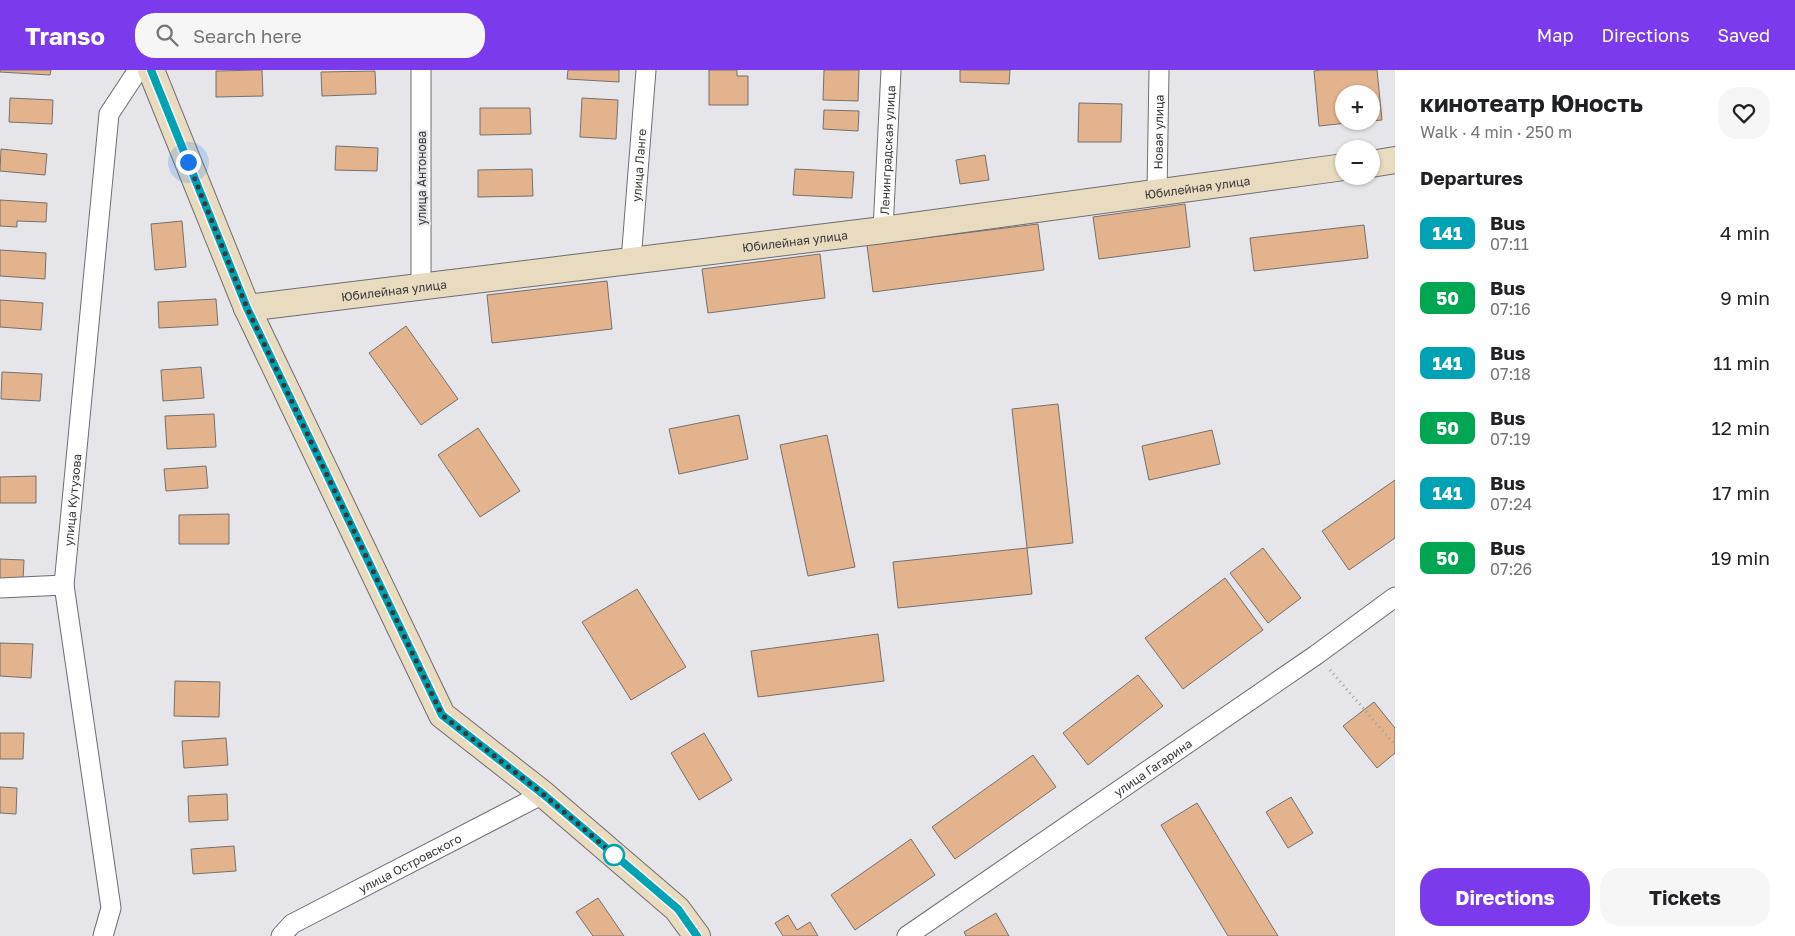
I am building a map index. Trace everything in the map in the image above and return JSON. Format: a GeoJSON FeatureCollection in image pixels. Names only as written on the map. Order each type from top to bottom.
{"type":"FeatureCollection","features":[{"type":"Feature","properties":{"kind":"street","name":"улица Кутузова"},"geometry":{"type":"LineString","coordinates":[[103,936],[111,908],[64,585],[109,114],[138,70]]}},
{"type":"Feature","properties":{"kind":"street"},"geometry":{"type":"LineString","coordinates":[[151,70],[247,308],[442,715],[543,794],[678,909],[697,936]]}},
{"type":"Feature","properties":{"kind":"street","name":"улица Антонова"},"geometry":{"type":"LineString","coordinates":[[421,70],[421,286]]}},
{"type":"Feature","properties":{"kind":"street","name":"улица Ланге"},"geometry":{"type":"LineString","coordinates":[[632,260],[646,70]]}},
{"type":"Feature","properties":{"kind":"street","name":"Ленинградская улица"},"geometry":{"type":"LineString","coordinates":[[883,230],[891,70]]}},
{"type":"Feature","properties":{"kind":"street","name":"Новая улица"},"geometry":{"type":"LineString","coordinates":[[1157,193],[1159,70]]}},
{"type":"Feature","properties":{"kind":"street"},"geometry":{"type":"LineString","coordinates":[[1380,162],[1395,160]]}},
{"type":"Feature","properties":{"kind":"street","name":"Юбилейная улица"},"geometry":{"type":"LineString","coordinates":[[247,308],[883,230],[1335,168]]}},
{"type":"Feature","properties":{"kind":"street"},"geometry":{"type":"LineString","coordinates":[[0,588],[64,585]]}},
{"type":"Feature","properties":{"kind":"street","name":"улица Гагарина"},"geometry":{"type":"LineString","coordinates":[[907,936],[1316,655],[1395,597]]}},
{"type":"Feature","properties":{"kind":"street","name":"улица Островского"},"geometry":{"type":"LineString","coordinates":[[281,936],[292,924],[543,794]]}},
{"type":"Feature","properties":{"kind":"path"},"geometry":{"type":"LineString","coordinates":[[1316,655],[1395,745]]}},
{"type":"Feature","properties":{"kind":"building"},"geometry":{"type":"Polygon","coordinates":[[[0,70],[51,70],[50,75],[0,72],[0,70]]]}},
{"type":"Feature","properties":{"kind":"building"},"geometry":{"type":"Polygon","coordinates":[[[262,70],[263,96],[216,97],[216,71],[262,70]]]}},
{"type":"Feature","properties":{"kind":"building"},"geometry":{"type":"Polygon","coordinates":[[[568,70],[619,70],[619,82],[567,79],[568,70]]]}},
{"type":"Feature","properties":{"kind":"building"},"geometry":{"type":"Polygon","coordinates":[[[709,70],[737,70],[737,76],[748,76],[748,105],[709,105],[709,70]]]}},
{"type":"Feature","properties":{"kind":"building"},"geometry":{"type":"Polygon","coordinates":[[[824,70],[859,70],[858,101],[823,100],[824,70]]]}},
{"type":"Feature","properties":{"kind":"building"},"geometry":{"type":"Polygon","coordinates":[[[960,70],[1010,70],[1009,84],[960,82],[960,70]]]}},
{"type":"Feature","properties":{"kind":"building"},"geometry":{"type":"Polygon","coordinates":[[[1377,70],[1378,85],[1335,85],[1335,124],[1319,126],[1314,71],[1377,70]]]}},
{"type":"Feature","properties":{"kind":"building"},"geometry":{"type":"Polygon","coordinates":[[[375,71],[376,94],[322,96],[321,72],[375,71]]]}},
{"type":"Feature","properties":{"kind":"building"},"geometry":{"type":"Polygon","coordinates":[[[10,98],[53,100],[52,124],[9,122],[10,98]]]}},
{"type":"Feature","properties":{"kind":"building"},"geometry":{"type":"Polygon","coordinates":[[[582,98],[618,100],[616,139],[580,137],[582,98]]]}},
{"type":"Feature","properties":{"kind":"building"},"geometry":{"type":"Polygon","coordinates":[[[1380,100],[1382,120],[1380,120],[1380,100]]]}},
{"type":"Feature","properties":{"kind":"building"},"geometry":{"type":"Polygon","coordinates":[[[1079,103],[1122,104],[1121,142],[1078,142],[1079,103]]]}},
{"type":"Feature","properties":{"kind":"building"},"geometry":{"type":"Polygon","coordinates":[[[480,108],[530,108],[531,134],[480,135],[480,108]]]}},
{"type":"Feature","properties":{"kind":"building"},"geometry":{"type":"Polygon","coordinates":[[[824,110],[859,111],[858,131],[823,129],[824,110]]]}},
{"type":"Feature","properties":{"kind":"building"},"geometry":{"type":"Polygon","coordinates":[[[336,146],[378,148],[377,171],[335,170],[336,146]]]}},
{"type":"Feature","properties":{"kind":"building"},"geometry":{"type":"Polygon","coordinates":[[[1,149],[47,154],[45,175],[0,171],[1,149]]]}},
{"type":"Feature","properties":{"kind":"building"},"geometry":{"type":"Polygon","coordinates":[[[985,155],[989,180],[960,184],[956,160],[985,155]]]}},
{"type":"Feature","properties":{"kind":"building"},"geometry":{"type":"Polygon","coordinates":[[[532,169],[533,196],[478,197],[478,170],[532,169]]]}},
{"type":"Feature","properties":{"kind":"building"},"geometry":{"type":"Polygon","coordinates":[[[795,169],[854,172],[852,198],[793,195],[795,169]]]}},
{"type":"Feature","properties":{"kind":"building"},"geometry":{"type":"Polygon","coordinates":[[[0,200],[47,203],[46,222],[17,221],[17,227],[0,226],[0,200]]]}},
{"type":"Feature","properties":{"kind":"building"},"geometry":{"type":"Polygon","coordinates":[[[1185,204],[1190,247],[1099,259],[1093,217],[1185,204]]]}},
{"type":"Feature","properties":{"kind":"building"},"geometry":{"type":"Polygon","coordinates":[[[182,221],[186,267],[155,270],[151,224],[182,221]]]}},
{"type":"Feature","properties":{"kind":"building"},"geometry":{"type":"Polygon","coordinates":[[[1038,224],[1044,270],[873,292],[867,245],[1038,224]]]}},
{"type":"Feature","properties":{"kind":"building"},"geometry":{"type":"Polygon","coordinates":[[[1364,225],[1368,258],[1254,271],[1250,238],[1364,225]]]}},
{"type":"Feature","properties":{"kind":"building"},"geometry":{"type":"Polygon","coordinates":[[[0,250],[46,253],[45,279],[0,276],[0,250]]]}},
{"type":"Feature","properties":{"kind":"building"},"geometry":{"type":"Polygon","coordinates":[[[820,254],[825,298],[708,313],[702,269],[820,254]]]}},
{"type":"Feature","properties":{"kind":"building"},"geometry":{"type":"Polygon","coordinates":[[[607,281],[612,329],[492,343],[487,295],[607,281]]]}},
{"type":"Feature","properties":{"kind":"building"},"geometry":{"type":"Polygon","coordinates":[[[216,299],[218,325],[159,328],[158,302],[216,299]]]}},
{"type":"Feature","properties":{"kind":"building"},"geometry":{"type":"Polygon","coordinates":[[[0,300],[43,303],[41,330],[0,327],[0,300]]]}},
{"type":"Feature","properties":{"kind":"building"},"geometry":{"type":"Polygon","coordinates":[[[406,326],[458,399],[421,425],[369,353],[406,326]]]}},
{"type":"Feature","properties":{"kind":"building"},"geometry":{"type":"Polygon","coordinates":[[[201,367],[204,398],[163,401],[161,370],[201,367]]]}},
{"type":"Feature","properties":{"kind":"building"},"geometry":{"type":"Polygon","coordinates":[[[2,372],[42,374],[40,401],[1,399],[2,372]]]}},
{"type":"Feature","properties":{"kind":"building"},"geometry":{"type":"Polygon","coordinates":[[[1058,404],[1073,543],[1027,548],[1012,409],[1058,404]]]}},
{"type":"Feature","properties":{"kind":"building"},"geometry":{"type":"Polygon","coordinates":[[[214,414],[216,447],[167,449],[165,416],[214,414]]]}},
{"type":"Feature","properties":{"kind":"building"},"geometry":{"type":"Polygon","coordinates":[[[739,415],[748,459],[679,474],[669,429],[739,415]]]}},
{"type":"Feature","properties":{"kind":"building"},"geometry":{"type":"Polygon","coordinates":[[[478,428],[520,491],[480,517],[438,455],[478,428]]]}},
{"type":"Feature","properties":{"kind":"building"},"geometry":{"type":"Polygon","coordinates":[[[1212,430],[1220,464],[1149,480],[1142,446],[1212,430]]]}},
{"type":"Feature","properties":{"kind":"building"},"geometry":{"type":"Polygon","coordinates":[[[827,435],[855,567],[808,576],[780,445],[827,435]]]}},
{"type":"Feature","properties":{"kind":"building"},"geometry":{"type":"Polygon","coordinates":[[[206,466],[208,488],[166,491],[164,469],[206,466]]]}},
{"type":"Feature","properties":{"kind":"building"},"geometry":{"type":"Polygon","coordinates":[[[36,476],[36,503],[0,503],[0,477],[36,476]]]}},
{"type":"Feature","properties":{"kind":"building"},"geometry":{"type":"Polygon","coordinates":[[[1395,480],[1395,538],[1349,570],[1322,531],[1395,480]]]}},
{"type":"Feature","properties":{"kind":"building"},"geometry":{"type":"Polygon","coordinates":[[[229,514],[229,544],[179,544],[179,515],[229,514]]]}},
{"type":"Feature","properties":{"kind":"building"},"geometry":{"type":"Polygon","coordinates":[[[1027,548],[1032,594],[898,608],[893,562],[1027,548]]]}},
{"type":"Feature","properties":{"kind":"building"},"geometry":{"type":"Polygon","coordinates":[[[1263,548],[1301,598],[1268,623],[1230,573],[1263,548]]]}},
{"type":"Feature","properties":{"kind":"building"},"geometry":{"type":"Polygon","coordinates":[[[0,559],[24,560],[23,581],[0,580],[0,559]]]}},
{"type":"Feature","properties":{"kind":"building"},"geometry":{"type":"Polygon","coordinates":[[[1225,578],[1263,630],[1183,689],[1145,638],[1225,578]]]}},
{"type":"Feature","properties":{"kind":"building"},"geometry":{"type":"Polygon","coordinates":[[[637,589],[686,667],[631,700],[582,622],[637,589]]]}},
{"type":"Feature","properties":{"kind":"building"},"geometry":{"type":"Polygon","coordinates":[[[878,634],[884,681],[758,697],[751,651],[878,634]]]}},
{"type":"Feature","properties":{"kind":"building"},"geometry":{"type":"Polygon","coordinates":[[[0,643],[33,644],[31,678],[0,676],[0,643]]]}},
{"type":"Feature","properties":{"kind":"building"},"geometry":{"type":"Polygon","coordinates":[[[1138,675],[1163,706],[1088,765],[1063,733],[1138,675]]]}},
{"type":"Feature","properties":{"kind":"building"},"geometry":{"type":"Polygon","coordinates":[[[175,681],[220,682],[219,717],[174,716],[175,681]]]}},
{"type":"Feature","properties":{"kind":"building"},"geometry":{"type":"Polygon","coordinates":[[[1374,702],[1395,728],[1395,753],[1377,768],[1343,726],[1374,702]]]}},
{"type":"Feature","properties":{"kind":"building"},"geometry":{"type":"Polygon","coordinates":[[[0,733],[24,733],[23,759],[0,759],[0,733]]]}},
{"type":"Feature","properties":{"kind":"building"},"geometry":{"type":"Polygon","coordinates":[[[704,733],[732,780],[699,800],[671,753],[704,733]]]}},
{"type":"Feature","properties":{"kind":"building"},"geometry":{"type":"Polygon","coordinates":[[[226,738],[228,765],[184,768],[182,741],[226,738]]]}},
{"type":"Feature","properties":{"kind":"building"},"geometry":{"type":"Polygon","coordinates":[[[1033,755],[1056,787],[955,859],[932,827],[1033,755]]]}},
{"type":"Feature","properties":{"kind":"building"},"geometry":{"type":"Polygon","coordinates":[[[0,787],[17,788],[16,814],[0,813],[0,787]]]}},
{"type":"Feature","properties":{"kind":"building"},"geometry":{"type":"Polygon","coordinates":[[[227,794],[228,820],[189,822],[188,796],[227,794]]]}},
{"type":"Feature","properties":{"kind":"building"},"geometry":{"type":"Polygon","coordinates":[[[1291,797],[1313,833],[1288,848],[1266,812],[1291,797]]]}},
{"type":"Feature","properties":{"kind":"building"},"geometry":{"type":"Polygon","coordinates":[[[1197,803],[1278,936],[1228,936],[1161,825],[1197,803]]]}},
{"type":"Feature","properties":{"kind":"building"},"geometry":{"type":"Polygon","coordinates":[[[911,839],[935,875],[855,930],[831,895],[911,839]]]}},
{"type":"Feature","properties":{"kind":"building"},"geometry":{"type":"Polygon","coordinates":[[[234,846],[236,871],[193,874],[191,849],[234,846]]]}},
{"type":"Feature","properties":{"kind":"building"},"geometry":{"type":"Polygon","coordinates":[[[598,898],[624,936],[593,936],[576,912],[598,898]]]}},
{"type":"Feature","properties":{"kind":"building"},"geometry":{"type":"Polygon","coordinates":[[[996,913],[1009,936],[966,936],[964,932],[996,913]]]}},
{"type":"Feature","properties":{"kind":"building"},"geometry":{"type":"Polygon","coordinates":[[[788,915],[797,930],[810,922],[818,936],[783,936],[775,923],[788,915]]]}},
{"type":"Feature","properties":{"kind":"bus line","name":"141"},"geometry":{"type":"LineString","coordinates":[[151,70],[247,308],[442,715],[543,794],[678,909],[697,936]]}},
{"type":"Feature","properties":{"kind":"route"},"geometry":{"type":"LineString","coordinates":[[188,162],[247,308],[442,715],[543,794],[618,858],[614,855]]}}]}
